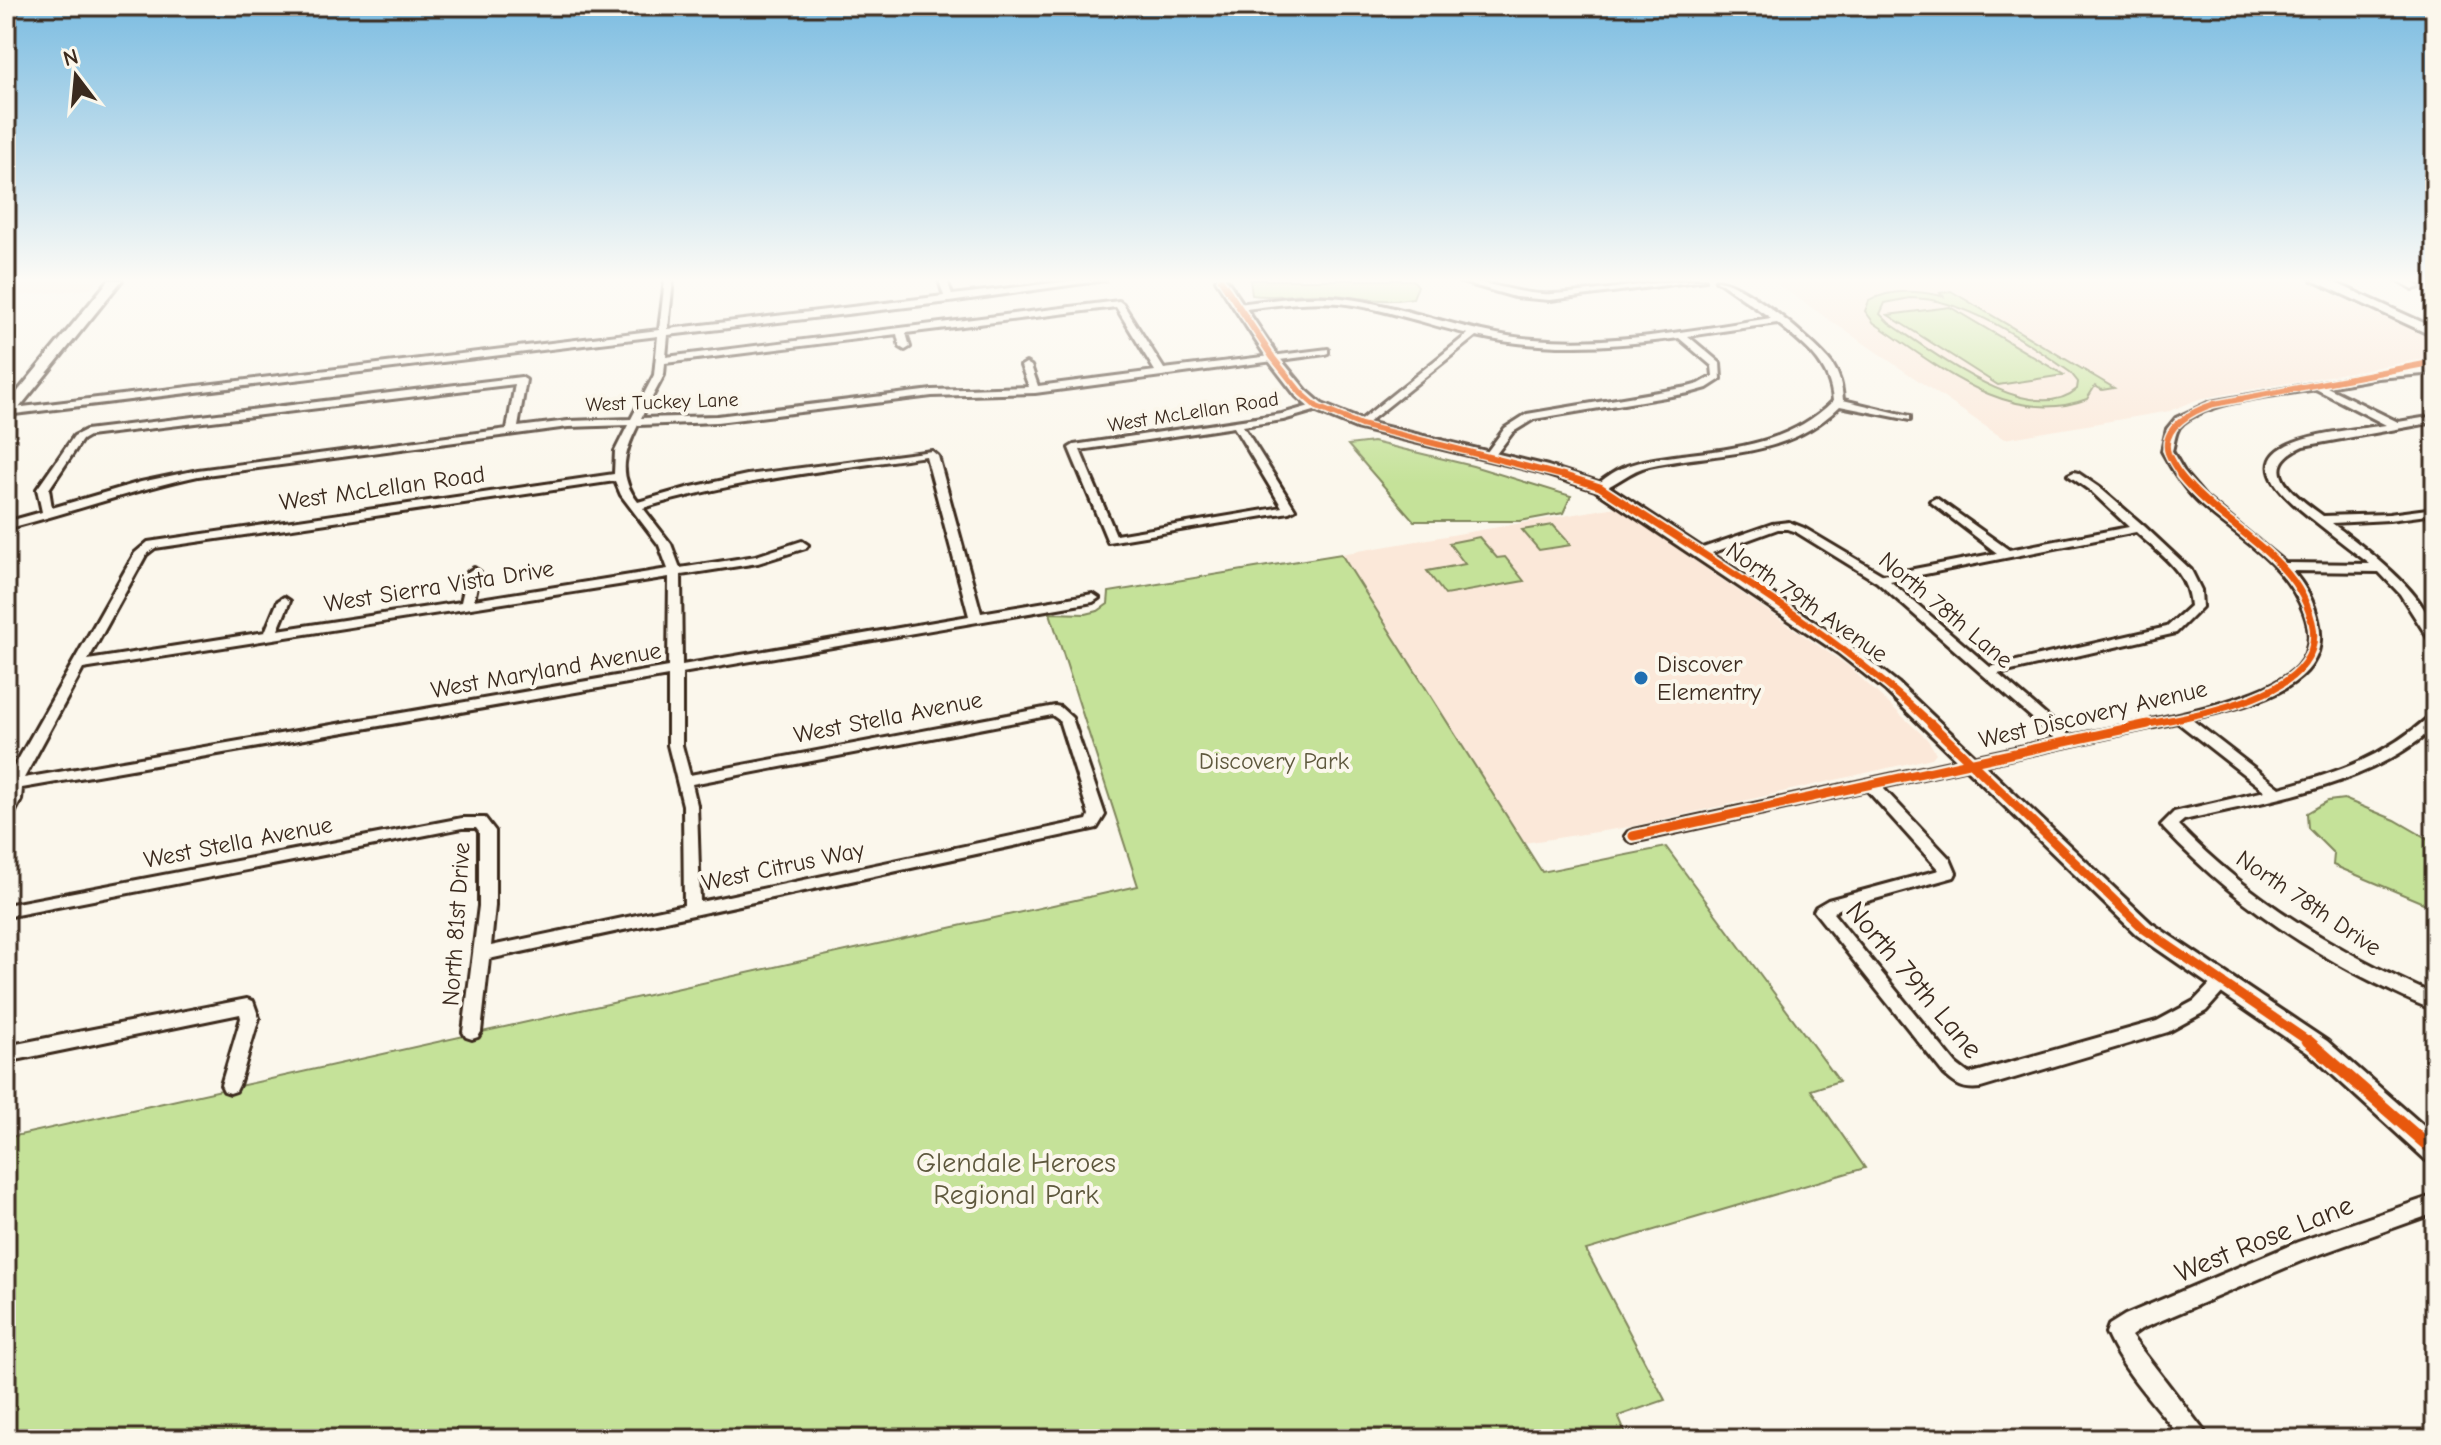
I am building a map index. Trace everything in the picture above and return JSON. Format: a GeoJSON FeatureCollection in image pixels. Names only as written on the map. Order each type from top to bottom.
{"type":"FeatureCollection","features":[{"type":"Feature","properties":{"kind":"main road"},"geometry":{"type":"LineString","coordinates":[[7,413],[61,347]]}},
{"type":"Feature","properties":{"kind":"street"},"geometry":{"type":"LineString","coordinates":[[7,413],[534,347]]}},
{"type":"Feature","properties":{"kind":"street"},"geometry":{"type":"LineString","coordinates":[[664,347],[657,383],[620,451],[619,477],[625,493],[665,544],[675,571],[675,745],[690,805],[692,910]]}},
{"type":"Feature","properties":{"kind":"street"},"geometry":{"type":"LineString","coordinates":[[663,360],[766,347]]}},
{"type":"Feature","properties":{"kind":"street"},"geometry":{"type":"LineString","coordinates":[[1145,347],[1161,373]]}},
{"type":"Feature","properties":{"kind":"street","name":"North 79th Avenue"},"geometry":{"type":"LineString","coordinates":[[1266,347],[1301,393],[1317,407],[1361,425],[1600,487],[1871,669],[2134,920],[2172,951],[2319,1048],[2435,1152]]}},
{"type":"Feature","properties":{"kind":"street"},"geometry":{"type":"LineString","coordinates":[[1361,425],[1456,347]]}},
{"type":"Feature","properties":{"kind":"street"},"geometry":{"type":"LineString","coordinates":[[1489,456],[1509,430],[1531,416],[1703,386],[1718,377],[1717,365],[1697,347]]}},
{"type":"Feature","properties":{"kind":"street"},"geometry":{"type":"LineString","coordinates":[[1600,487],[1623,471],[1646,463],[1790,437],[1822,420],[1838,402],[1839,386],[1828,364],[1809,347]]}},
{"type":"Feature","properties":{"kind":"street","name":"West Tuckey Lane"},"geometry":{"type":"LineString","coordinates":[[6,526],[145,484],[198,473],[580,423],[717,419],[932,393],[1035,390],[1325,351]]}},
{"type":"Feature","properties":{"kind":"street"},"geometry":{"type":"LineString","coordinates":[[2382,568],[2282,567],[2184,482],[2167,451],[2168,438],[2180,420],[2200,408],[2435,362]]}},
{"type":"Feature","properties":{"kind":"street"},"geometry":{"type":"LineString","coordinates":[[1026,366],[1035,390]]}},
{"type":"Feature","properties":{"kind":"street"},"geometry":{"type":"LineString","coordinates":[[2378,375],[2435,370]]}},
{"type":"Feature","properties":{"kind":"street"},"geometry":{"type":"LineString","coordinates":[[48,515],[43,489],[78,438],[86,433],[521,380],[512,432]]}},
{"type":"Feature","properties":{"kind":"street"},"geometry":{"type":"LineString","coordinates":[[2318,385],[2397,426]]}},
{"type":"Feature","properties":{"kind":"street"},"geometry":{"type":"LineString","coordinates":[[782,396],[783,413]]}},
{"type":"Feature","properties":{"kind":"street"},"geometry":{"type":"LineString","coordinates":[[1838,402],[1906,418]]}},
{"type":"Feature","properties":{"kind":"street","name":"West McLellan Road"},"geometry":{"type":"LineString","coordinates":[[1237,424],[1289,509],[1112,539],[1074,448],[1294,415],[1317,407]]}},
{"type":"Feature","properties":{"kind":"street"},"geometry":{"type":"LineString","coordinates":[[2435,419],[2300,443],[2286,448],[2276,457],[2275,476],[2281,487],[2382,568],[2405,592],[2435,638]]}},
{"type":"Feature","properties":{"kind":"street"},"geometry":{"type":"LineString","coordinates":[[635,507],[691,490],[747,478],[928,453],[933,456],[976,618]]}},
{"type":"Feature","properties":{"kind":"street"},"geometry":{"type":"LineString","coordinates":[[1987,672],[2171,630],[2187,619],[2196,607],[2195,590],[2187,573],[2140,528],[2074,475]]}},
{"type":"Feature","properties":{"kind":"street","name":"West McLellan Road"},"geometry":{"type":"LineString","coordinates":[[81,665],[141,553],[152,545],[619,477]]}},
{"type":"Feature","properties":{"kind":"street"},"geometry":{"type":"LineString","coordinates":[[1936,501],[2006,554]]}},
{"type":"Feature","properties":{"kind":"street"},"geometry":{"type":"LineString","coordinates":[[2321,520],[2435,511]]}},
{"type":"Feature","properties":{"kind":"street","name":"North 78th Lane"},"geometry":{"type":"LineString","coordinates":[[1701,553],[1776,526],[1789,525],[1881,579],[2067,741]]}},
{"type":"Feature","properties":{"kind":"street"},"geometry":{"type":"LineString","coordinates":[[1881,579],[2140,528]]}},
{"type":"Feature","properties":{"kind":"street","name":"West Sierra Vista Drive"},"geometry":{"type":"LineString","coordinates":[[81,665],[758,559],[802,545]]}},
{"type":"Feature","properties":{"kind":"street","name":"West Discovery Avenue"},"geometry":{"type":"LineString","coordinates":[[1633,836],[2180,717],[2268,692],[2294,676],[2308,661],[2316,640],[2312,615],[2303,594],[2282,567]]}},
{"type":"Feature","properties":{"kind":"street"},"geometry":{"type":"LineString","coordinates":[[467,604],[474,572]]}},
{"type":"Feature","properties":{"kind":"street","name":"West Maryland Avenue"},"geometry":{"type":"LineString","coordinates":[[9,788],[1093,598]]}},
{"type":"Feature","properties":{"kind":"street"},"geometry":{"type":"LineString","coordinates":[[270,635],[284,601]]}},
{"type":"Feature","properties":{"kind":"street"},"geometry":{"type":"LineString","coordinates":[[6,815],[14,800],[9,788],[81,665]]}},
{"type":"Feature","properties":{"kind":"street","name":"West Stella Avenue"},"geometry":{"type":"LineString","coordinates":[[684,781],[1055,710],[1065,718],[1097,815],[1092,824]]}},
{"type":"Feature","properties":{"kind":"street"},"geometry":{"type":"LineString","coordinates":[[2180,717],[2276,792],[2349,773],[2386,759],[2418,738],[2435,719]]}},
{"type":"Feature","properties":{"kind":"street","name":"North 79th Lane"},"geometry":{"type":"LineString","coordinates":[[1871,785],[1944,863],[1948,873],[1834,904],[1822,911],[1950,1069],[1966,1082],[2162,1027],[2200,1006],[2222,983]]}},
{"type":"Feature","properties":{"kind":"street","name":"North 78th Drive"},"geometry":{"type":"LineString","coordinates":[[2276,792],[2179,816],[2169,825],[2210,864],[2281,919],[2387,983],[2435,1003]]}},
{"type":"Feature","properties":{"kind":"street","name":"West Stella Avenue"},"geometry":{"type":"LineString","coordinates":[[6,911],[447,825],[480,822]]}},
{"type":"Feature","properties":{"kind":"street","name":"North 81st Drive"},"geometry":{"type":"LineString","coordinates":[[472,1032],[483,954],[487,831],[480,822]]}},
{"type":"Feature","properties":{"kind":"street","name":"West Citrus Way"},"geometry":{"type":"LineString","coordinates":[[483,954],[1092,824]]}},
{"type":"Feature","properties":{"kind":"street"},"geometry":{"type":"LineString","coordinates":[[6,1054],[247,1006],[250,1018],[230,1085]]}},
{"type":"Feature","properties":{"kind":"street","name":"West Rose Lane"},"geometry":{"type":"LineString","coordinates":[[2196,1439],[2129,1354],[2117,1333],[2133,1322],[2298,1252],[2435,1204]]}},
{"type":"Feature","properties":{"kind":"shaded area"},"geometry":{"type":"Polygon","coordinates":[[[1870,347],[2435,347],[2435,357],[2199,399],[2170,411],[2004,439],[1870,347]]]}},
{"type":"Feature","properties":{"kind":"shaded area","name":"Discover Elementry"},"geometry":{"type":"Polygon","coordinates":[[[1616,507],[1848,666],[1927,739],[1936,753],[1932,758],[1629,827],[1524,843],[1341,554],[1616,507]]]}},
{"type":"Feature","properties":{"kind":"green space"},"geometry":{"type":"Polygon","coordinates":[[[1910,347],[1925,347],[1953,366],[2007,393],[2033,400],[2057,399],[2077,389],[2078,382],[2070,372],[2033,347],[2046,347],[2114,388],[2102,390],[2095,386],[2087,399],[2058,406],[2029,405],[2001,399],[1974,387],[1910,347]]]}},
{"type":"Feature","properties":{"kind":"green space"},"geometry":{"type":"Polygon","coordinates":[[[1939,347],[2018,347],[2064,375],[1998,385],[1939,347]]]}},
{"type":"Feature","properties":{"kind":"green space"},"geometry":{"type":"Polygon","coordinates":[[[1373,442],[1473,466],[1571,496],[1563,513],[1520,521],[1414,521],[1348,445],[1373,442]]]}},
{"type":"Feature","properties":{"kind":"green space"},"geometry":{"type":"Polygon","coordinates":[[[1553,525],[1571,545],[1539,550],[1522,530],[1553,525]]]}},
{"type":"Feature","properties":{"kind":"green space"},"geometry":{"type":"Polygon","coordinates":[[[1479,537],[1497,558],[1505,557],[1524,581],[1445,595],[1427,571],[1465,564],[1449,543],[1479,537]]]}},
{"type":"Feature","properties":{"kind":"green space","name":"Glendale Heroes Regional Park"},"geometry":{"type":"Polygon","coordinates":[[[1341,554],[1542,872],[1666,847],[1839,1081],[1811,1090],[1865,1168],[1586,1250],[1665,1400],[1618,1416],[1628,1439],[6,1439],[6,1138],[1138,886],[1050,613],[1086,614],[1098,611],[1108,604],[1109,592],[1341,554]]]}},
{"type":"Feature","properties":{"kind":"green space"},"geometry":{"type":"Polygon","coordinates":[[[2344,799],[2395,820],[2435,843],[2435,908],[2333,865],[2334,854],[2308,828],[2307,813],[2328,801],[2344,799]]]}},
{"type":"Feature","properties":{"kind":"cycle path"},"geometry":{"type":"LineString","coordinates":[[1266,347],[1301,393],[1317,407],[1361,425],[1543,469],[1600,487],[1844,649],[1892,687],[2144,929],[2319,1048],[2435,1152]]}},
{"type":"Feature","properties":{"kind":"cycle path"},"geometry":{"type":"LineString","coordinates":[[1633,836],[2180,717],[2242,701],[2285,683],[2302,669],[2312,653],[2315,633],[2308,604],[2293,579],[2273,557],[2201,499],[2181,477],[2167,451],[2172,433],[2188,415],[2214,404],[2435,362]]}},
{"type":"Feature","properties":{"kind":"place","name":"Discover Elementry"},"geometry":{"type":"Point","coordinates":[1641,678]}},
{"type":"Feature","properties":{"kind":"park label","name":"Discovery Park"},"geometry":{"type":"Point","coordinates":[1274,761]}}]}
